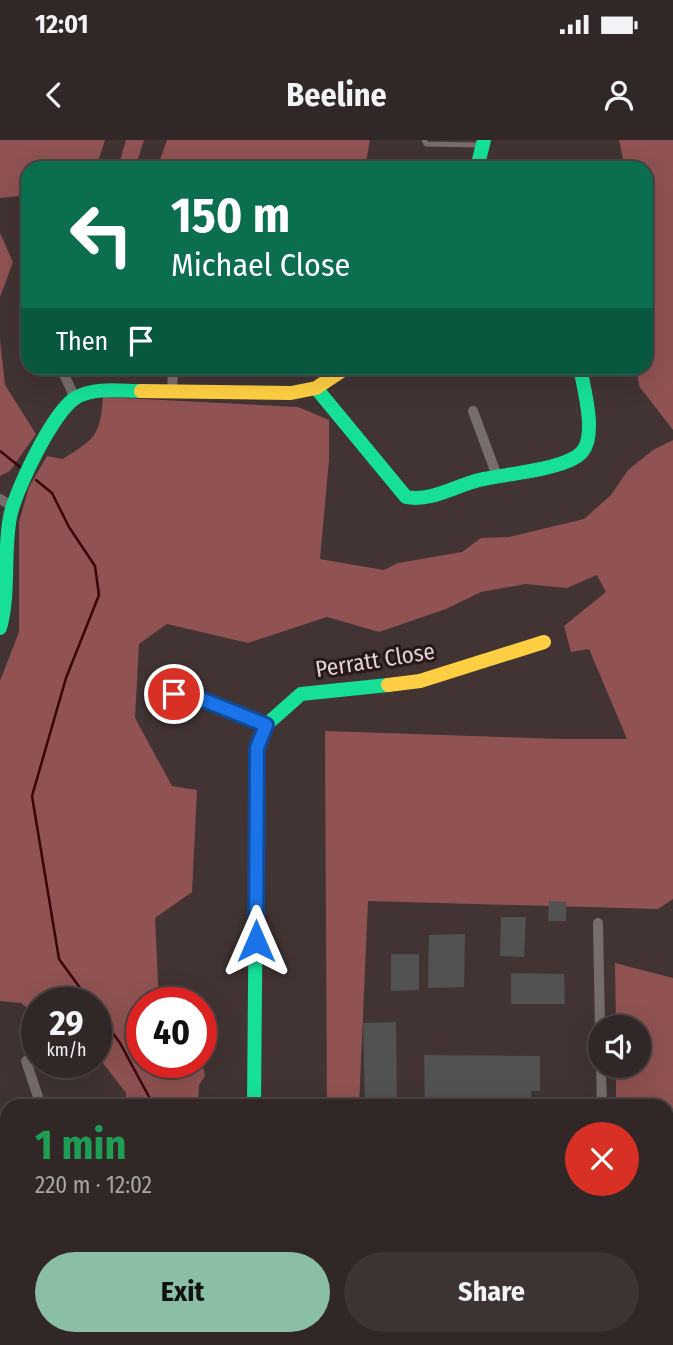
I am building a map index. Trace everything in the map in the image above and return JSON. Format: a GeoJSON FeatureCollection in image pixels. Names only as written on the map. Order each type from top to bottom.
{"type":"FeatureCollection","features":[{"type":"Feature","properties":{"kind":"street"},"geometry":{"type":"LineString","coordinates":[[479,161],[484,143]]}},
{"type":"Feature","properties":{"kind":"street"},"geometry":{"type":"LineString","coordinates":[[64,375],[75,398]]}},
{"type":"Feature","properties":{"kind":"street"},"geometry":{"type":"LineString","coordinates":[[172,393],[173,375]]}},
{"type":"Feature","properties":{"kind":"street"},"geometry":{"type":"LineString","coordinates":[[0,628],[7,594],[9,527],[6,502],[29,469],[64,408],[75,398],[105,391],[279,394],[316,388],[336,375]]}},
{"type":"Feature","properties":{"kind":"street"},"geometry":{"type":"LineString","coordinates":[[316,388],[334,414],[387,470],[406,497],[412,500],[497,476],[573,459],[583,451],[589,437],[581,375]]}},
{"type":"Feature","properties":{"kind":"street"},"geometry":{"type":"LineString","coordinates":[[473,411],[497,476]]}},
{"type":"Feature","properties":{"kind":"street","name":"Perratt Close"},"geometry":{"type":"LineString","coordinates":[[266,725],[301,694],[420,681],[544,642]]}},
{"type":"Feature","properties":{"kind":"street"},"geometry":{"type":"LineString","coordinates":[[174,694],[191,695],[266,725],[257,748],[254,1099]]}},
{"type":"Feature","properties":{"kind":"street"},"geometry":{"type":"LineString","coordinates":[[598,923],[600,1015]]}},
{"type":"Feature","properties":{"kind":"street"},"geometry":{"type":"LineString","coordinates":[[32,1078],[39,1099]]}},
{"type":"Feature","properties":{"kind":"street"},"geometry":{"type":"LineString","coordinates":[[601,1078],[602,1099]]}},
{"type":"Feature","properties":{"kind":"lane"},"geometry":{"type":"LineString","coordinates":[[424,140],[426,144],[484,143]]}},
{"type":"Feature","properties":{"kind":"shaded area"},"geometry":{"type":"Polygon","coordinates":[[[0,140],[105,140],[98,161],[21,161],[21,196],[0,198],[0,140]]]}},
{"type":"Feature","properties":{"kind":"shaded area"},"geometry":{"type":"Polygon","coordinates":[[[126,140],[144,140],[137,161],[120,161],[126,140]]]}},
{"type":"Feature","properties":{"kind":"shaded area"},"geometry":{"type":"Polygon","coordinates":[[[167,140],[370,140],[366,161],[160,161],[167,140]]]}},
{"type":"Feature","properties":{"kind":"shaded area"},"geometry":{"type":"Polygon","coordinates":[[[619,140],[673,140],[673,430],[639,386],[638,375],[653,375],[653,161],[624,161],[619,140]]]}},
{"type":"Feature","properties":{"kind":"shaded area"},"geometry":{"type":"Polygon","coordinates":[[[0,233],[13,262],[0,297],[0,233]]]}},
{"type":"Feature","properties":{"kind":"shaded area"},"geometry":{"type":"Polygon","coordinates":[[[0,339],[5,385],[36,434],[10,471],[0,476],[0,339]]]}},
{"type":"Feature","properties":{"kind":"shaded area"},"geometry":{"type":"Polygon","coordinates":[[[103,397],[298,407],[329,420],[329,460],[320,559],[384,570],[398,563],[462,552],[481,538],[509,537],[584,519],[611,495],[628,470],[653,450],[673,440],[673,899],[658,909],[368,901],[359,1099],[327,1099],[325,731],[627,739],[589,649],[571,652],[564,626],[606,592],[597,575],[567,588],[526,584],[481,592],[446,609],[379,632],[327,617],[248,643],[167,624],[139,644],[135,718],[172,786],[197,790],[192,892],[155,918],[158,987],[126,987],[126,1078],[204,1078],[199,1085],[198,1099],[126,1099],[126,1093],[112,1075],[112,987],[21,987],[21,1003],[0,1001],[0,681],[19,632],[19,522],[29,487],[47,456],[63,459],[89,441],[97,429],[103,397]]]}},
{"type":"Feature","properties":{"kind":"shaded area"},"geometry":{"type":"Polygon","coordinates":[[[615,963],[673,978],[673,1099],[616,1099],[616,1078],[651,1078],[651,1015],[616,1015],[615,963]]]}},
{"type":"Feature","properties":{"kind":"building"},"geometry":{"type":"Polygon","coordinates":[[[549,901],[566,902],[566,921],[548,921],[549,901]]]}},
{"type":"Feature","properties":{"kind":"building"},"geometry":{"type":"Polygon","coordinates":[[[501,917],[526,917],[524,957],[500,956],[501,917]]]}},
{"type":"Feature","properties":{"kind":"building"},"geometry":{"type":"Polygon","coordinates":[[[465,934],[464,987],[428,988],[429,935],[465,934]]]}},
{"type":"Feature","properties":{"kind":"building"},"geometry":{"type":"Polygon","coordinates":[[[391,954],[419,954],[419,990],[391,991],[391,954]]]}},
{"type":"Feature","properties":{"kind":"building"},"geometry":{"type":"Polygon","coordinates":[[[511,973],[564,974],[565,1004],[511,1004],[511,973]]]}},
{"type":"Feature","properties":{"kind":"building"},"geometry":{"type":"Polygon","coordinates":[[[396,1022],[397,1099],[365,1099],[363,1023],[396,1022]]]}},
{"type":"Feature","properties":{"kind":"building"},"geometry":{"type":"Polygon","coordinates":[[[424,1055],[540,1056],[540,1091],[531,1091],[531,1099],[425,1099],[424,1055]]]}},
{"type":"Feature","properties":{"kind":"waterway"},"geometry":{"type":"LineString","coordinates":[[0,451],[20,467]]}},
{"type":"Feature","properties":{"kind":"waterway"},"geometry":{"type":"LineString","coordinates":[[36,480],[52,493],[69,527],[95,566],[99,595],[66,678],[32,796],[59,959],[79,987]]}},
{"type":"Feature","properties":{"kind":"waterway"},"geometry":{"type":"LineString","coordinates":[[112,1032],[150,1099]]}},
{"type":"Feature","properties":{"kind":"traffic: fast"},"geometry":{"type":"LineString","coordinates":[[479,161],[484,140]]}},
{"type":"Feature","properties":{"kind":"traffic: fast"},"geometry":{"type":"LineString","coordinates":[[316,388],[406,497],[415,498],[443,493],[479,480],[548,467],[574,458],[582,452],[589,435],[581,375]]}},
{"type":"Feature","properties":{"kind":"traffic: fast"},"geometry":{"type":"LineString","coordinates":[[0,628],[5,600],[10,517],[27,471],[47,433],[77,397],[100,391],[141,391]]}},
{"type":"Feature","properties":{"kind":"traffic: fast"},"geometry":{"type":"LineString","coordinates":[[254,1099],[257,749],[266,725],[301,694],[388,685]]}},
{"type":"Feature","properties":{"kind":"traffic: slow"},"geometry":{"type":"LineString","coordinates":[[141,391],[291,393],[316,388],[336,375]]}},
{"type":"Feature","properties":{"kind":"traffic: slow"},"geometry":{"type":"LineString","coordinates":[[388,685],[420,681],[544,642]]}},
{"type":"Feature","properties":{"kind":"route"},"geometry":{"type":"LineString","coordinates":[[174,694],[191,695],[266,725],[257,748],[256,941]]}}]}
